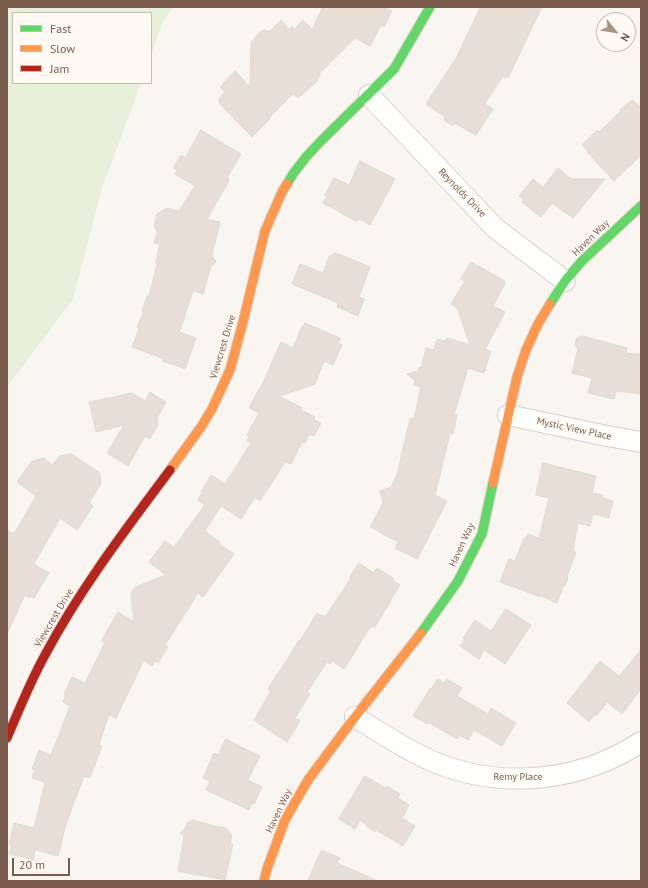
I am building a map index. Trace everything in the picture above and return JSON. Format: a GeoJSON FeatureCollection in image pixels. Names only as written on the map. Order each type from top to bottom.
{"type":"FeatureCollection","features":[{"type":"Feature","properties":{"kind":"street","name":"Viewcrest Drive"},"geometry":{"type":"LineString","coordinates":[[7,738],[33,678],[75,604],[103,562],[201,428],[212,409],[230,370],[265,231],[282,192],[306,157],[394,69],[430,7]]}},
{"type":"Feature","properties":{"kind":"street","name":"Reynolds Drive"},"geometry":{"type":"LineString","coordinates":[[369,95],[495,228],[565,281]]}},
{"type":"Feature","properties":{"kind":"street","name":"Haven Way"},"geometry":{"type":"LineString","coordinates":[[264,881],[285,820],[296,800],[313,774],[355,717],[418,638],[458,581],[482,534],[517,377],[526,350],[541,319],[565,281],[581,262],[641,206]]}},
{"type":"Feature","properties":{"kind":"street","name":"Mystic View Place"},"geometry":{"type":"LineString","coordinates":[[508,415],[641,442]]}},
{"type":"Feature","properties":{"kind":"street","name":"Remy Place"},"geometry":{"type":"LineString","coordinates":[[355,717],[412,752],[435,762],[472,774],[502,779],[540,778],[576,772],[596,766],[617,757],[641,742]]}},
{"type":"Feature","properties":{"kind":"green space"},"geometry":{"type":"Polygon","coordinates":[[[7,7],[173,7],[163,22],[152,52],[152,12],[12,12],[12,84],[141,84],[102,188],[73,299],[7,387],[7,7]]]}},
{"type":"Feature","properties":{"kind":"building"},"geometry":{"type":"Polygon","coordinates":[[[323,7],[384,7],[392,11],[384,27],[381,25],[370,46],[355,38],[319,74],[320,76],[317,79],[318,80],[298,98],[293,94],[252,137],[219,103],[219,98],[225,92],[220,87],[235,71],[250,87],[251,42],[262,30],[270,31],[281,20],[289,29],[292,26],[294,29],[303,20],[312,29],[323,7]]]}},
{"type":"Feature","properties":{"kind":"building"},"geometry":{"type":"Polygon","coordinates":[[[481,7],[542,7],[508,78],[503,76],[485,104],[493,109],[476,135],[456,124],[451,125],[445,121],[444,116],[426,104],[456,58],[481,7]]]}},
{"type":"Feature","properties":{"kind":"building"},"geometry":{"type":"Polygon","coordinates":[[[633,100],[641,108],[641,155],[614,181],[582,145],[597,130],[599,132],[621,111],[620,110],[633,100]]]}},
{"type":"Feature","properties":{"kind":"building"},"geometry":{"type":"Polygon","coordinates":[[[201,130],[241,154],[227,178],[229,181],[207,219],[220,222],[212,255],[216,262],[211,266],[203,294],[193,291],[179,332],[196,338],[185,369],[132,347],[139,329],[137,327],[144,311],[142,311],[147,296],[149,296],[157,265],[156,262],[160,244],[154,243],[157,232],[154,226],[157,214],[167,208],[179,211],[195,186],[175,174],[177,170],[173,168],[181,155],[185,158],[201,130]]]}},
{"type":"Feature","properties":{"kind":"building"},"geometry":{"type":"Polygon","coordinates":[[[360,161],[395,179],[370,225],[360,219],[356,221],[323,203],[327,196],[325,195],[334,178],[349,185],[360,161]]]}},
{"type":"Feature","properties":{"kind":"building"},"geometry":{"type":"Polygon","coordinates":[[[558,168],[571,179],[605,179],[573,218],[552,203],[541,217],[522,202],[524,200],[519,196],[533,179],[543,187],[558,168]]]}},
{"type":"Feature","properties":{"kind":"building"},"geometry":{"type":"Polygon","coordinates":[[[336,253],[370,267],[359,297],[364,299],[358,316],[337,307],[338,303],[292,284],[300,264],[323,273],[329,257],[336,253]]]}},
{"type":"Feature","properties":{"kind":"building"},"geometry":{"type":"Polygon","coordinates":[[[471,262],[505,281],[505,284],[493,306],[505,312],[485,349],[491,351],[484,373],[468,368],[454,415],[457,415],[453,434],[450,433],[435,495],[447,501],[417,559],[395,548],[398,542],[370,527],[383,503],[380,491],[391,487],[397,475],[410,418],[414,419],[421,387],[414,385],[415,381],[407,374],[418,371],[419,367],[421,368],[426,348],[434,350],[437,339],[444,341],[448,338],[470,345],[457,308],[451,304],[465,281],[461,279],[471,262]]]}},
{"type":"Feature","properties":{"kind":"building"},"geometry":{"type":"Polygon","coordinates":[[[305,323],[340,338],[338,343],[342,345],[333,365],[324,361],[315,384],[279,396],[302,408],[301,410],[315,417],[314,420],[321,423],[314,436],[309,434],[305,443],[302,442],[291,464],[285,462],[260,501],[255,497],[241,519],[221,506],[205,531],[220,542],[219,544],[234,554],[203,597],[198,593],[165,645],[168,647],[158,663],[155,661],[152,666],[144,660],[116,718],[109,714],[99,745],[102,746],[90,778],[84,776],[66,824],[58,856],[35,850],[33,860],[9,854],[12,845],[9,845],[14,823],[34,828],[45,782],[32,778],[35,770],[32,769],[39,750],[51,755],[70,706],[63,702],[66,695],[64,694],[72,677],[85,683],[105,643],[101,641],[118,612],[134,622],[131,593],[135,587],[166,575],[149,562],[165,541],[174,547],[205,505],[198,500],[211,475],[225,484],[251,443],[247,441],[249,436],[247,435],[259,413],[249,408],[261,387],[281,342],[293,348],[302,326],[303,327],[305,323]]]}},
{"type":"Feature","properties":{"kind":"building"},"geometry":{"type":"Polygon","coordinates":[[[583,336],[627,348],[626,353],[641,354],[641,394],[616,391],[614,399],[588,393],[592,378],[572,373],[578,349],[575,345],[577,338],[583,336]]]}},
{"type":"Feature","properties":{"kind":"building"},"geometry":{"type":"Polygon","coordinates":[[[150,392],[166,402],[157,418],[158,425],[150,439],[145,436],[128,466],[107,453],[124,425],[96,432],[89,402],[132,393],[145,401],[150,392]]]}},
{"type":"Feature","properties":{"kind":"building"},"geometry":{"type":"Polygon","coordinates":[[[71,454],[100,473],[101,484],[89,503],[93,506],[77,530],[60,518],[34,564],[49,573],[34,598],[30,596],[29,598],[25,595],[7,634],[7,530],[14,534],[36,496],[17,482],[32,461],[44,458],[52,465],[60,456],[71,454]]]}},
{"type":"Feature","properties":{"kind":"building"},"geometry":{"type":"Polygon","coordinates":[[[543,463],[596,476],[592,493],[603,495],[602,498],[613,501],[609,518],[593,514],[590,526],[578,523],[573,551],[576,552],[567,576],[568,578],[557,603],[500,582],[509,559],[515,561],[524,538],[526,538],[528,534],[539,538],[549,498],[536,495],[543,463]]]}},
{"type":"Feature","properties":{"kind":"building"},"geometry":{"type":"Polygon","coordinates":[[[359,563],[374,573],[377,568],[394,579],[393,581],[400,585],[374,628],[371,626],[344,669],[332,661],[330,664],[327,662],[307,692],[310,694],[295,718],[300,721],[287,742],[254,720],[271,691],[268,689],[317,613],[325,617],[351,578],[350,577],[359,563]]]}},
{"type":"Feature","properties":{"kind":"building"},"geometry":{"type":"Polygon","coordinates":[[[506,609],[531,625],[505,664],[484,650],[479,659],[460,646],[465,639],[463,638],[475,620],[491,631],[506,609]]]}},
{"type":"Feature","properties":{"kind":"building"},"geometry":{"type":"Polygon","coordinates":[[[641,650],[641,689],[622,714],[607,702],[597,715],[594,715],[589,722],[567,703],[600,661],[619,676],[641,650]]]}},
{"type":"Feature","properties":{"kind":"building"},"geometry":{"type":"Polygon","coordinates":[[[438,679],[444,683],[447,679],[462,688],[457,696],[488,714],[491,708],[516,723],[502,746],[474,730],[468,740],[459,735],[457,739],[428,722],[427,724],[413,716],[430,688],[431,689],[438,679]]]}},
{"type":"Feature","properties":{"kind":"building"},"geometry":{"type":"Polygon","coordinates":[[[226,739],[260,756],[248,780],[262,787],[254,804],[252,803],[249,810],[206,790],[210,781],[203,778],[214,753],[218,755],[226,739]]]}},
{"type":"Feature","properties":{"kind":"building"},"geometry":{"type":"Polygon","coordinates":[[[365,776],[400,794],[398,798],[409,805],[402,818],[415,826],[403,846],[376,830],[375,832],[360,820],[355,829],[339,819],[365,776]]]}},
{"type":"Feature","properties":{"kind":"building"},"geometry":{"type":"Polygon","coordinates":[[[193,820],[226,828],[232,835],[230,843],[233,844],[225,880],[178,871],[184,836],[180,833],[186,827],[187,823],[193,820]]]}},
{"type":"Feature","properties":{"kind":"building"},"geometry":{"type":"Polygon","coordinates":[[[322,850],[340,858],[337,863],[378,881],[308,881],[322,850]]]}},
{"type":"Feature","properties":{"kind":"traffic: fast"},"geometry":{"type":"LineString","coordinates":[[287,184],[306,157],[394,69],[430,7]]}},
{"type":"Feature","properties":{"kind":"traffic: fast"},"geometry":{"type":"LineString","coordinates":[[550,304],[565,281],[581,262],[641,206]]}},
{"type":"Feature","properties":{"kind":"traffic: fast"},"geometry":{"type":"LineString","coordinates":[[421,633],[458,581],[482,534],[493,483]]}},
{"type":"Feature","properties":{"kind":"traffic: slow"},"geometry":{"type":"LineString","coordinates":[[170,470],[212,409],[230,370],[265,231],[287,184]]}},
{"type":"Feature","properties":{"kind":"traffic: slow"},"geometry":{"type":"LineString","coordinates":[[493,483],[517,377],[526,350],[538,324],[550,304]]}},
{"type":"Feature","properties":{"kind":"traffic: slow"},"geometry":{"type":"LineString","coordinates":[[264,881],[285,820],[308,780],[421,633]]}},
{"type":"Feature","properties":{"kind":"traffic: jam"},"geometry":{"type":"LineString","coordinates":[[7,738],[40,665],[73,607],[104,560],[170,470]]}}]}
